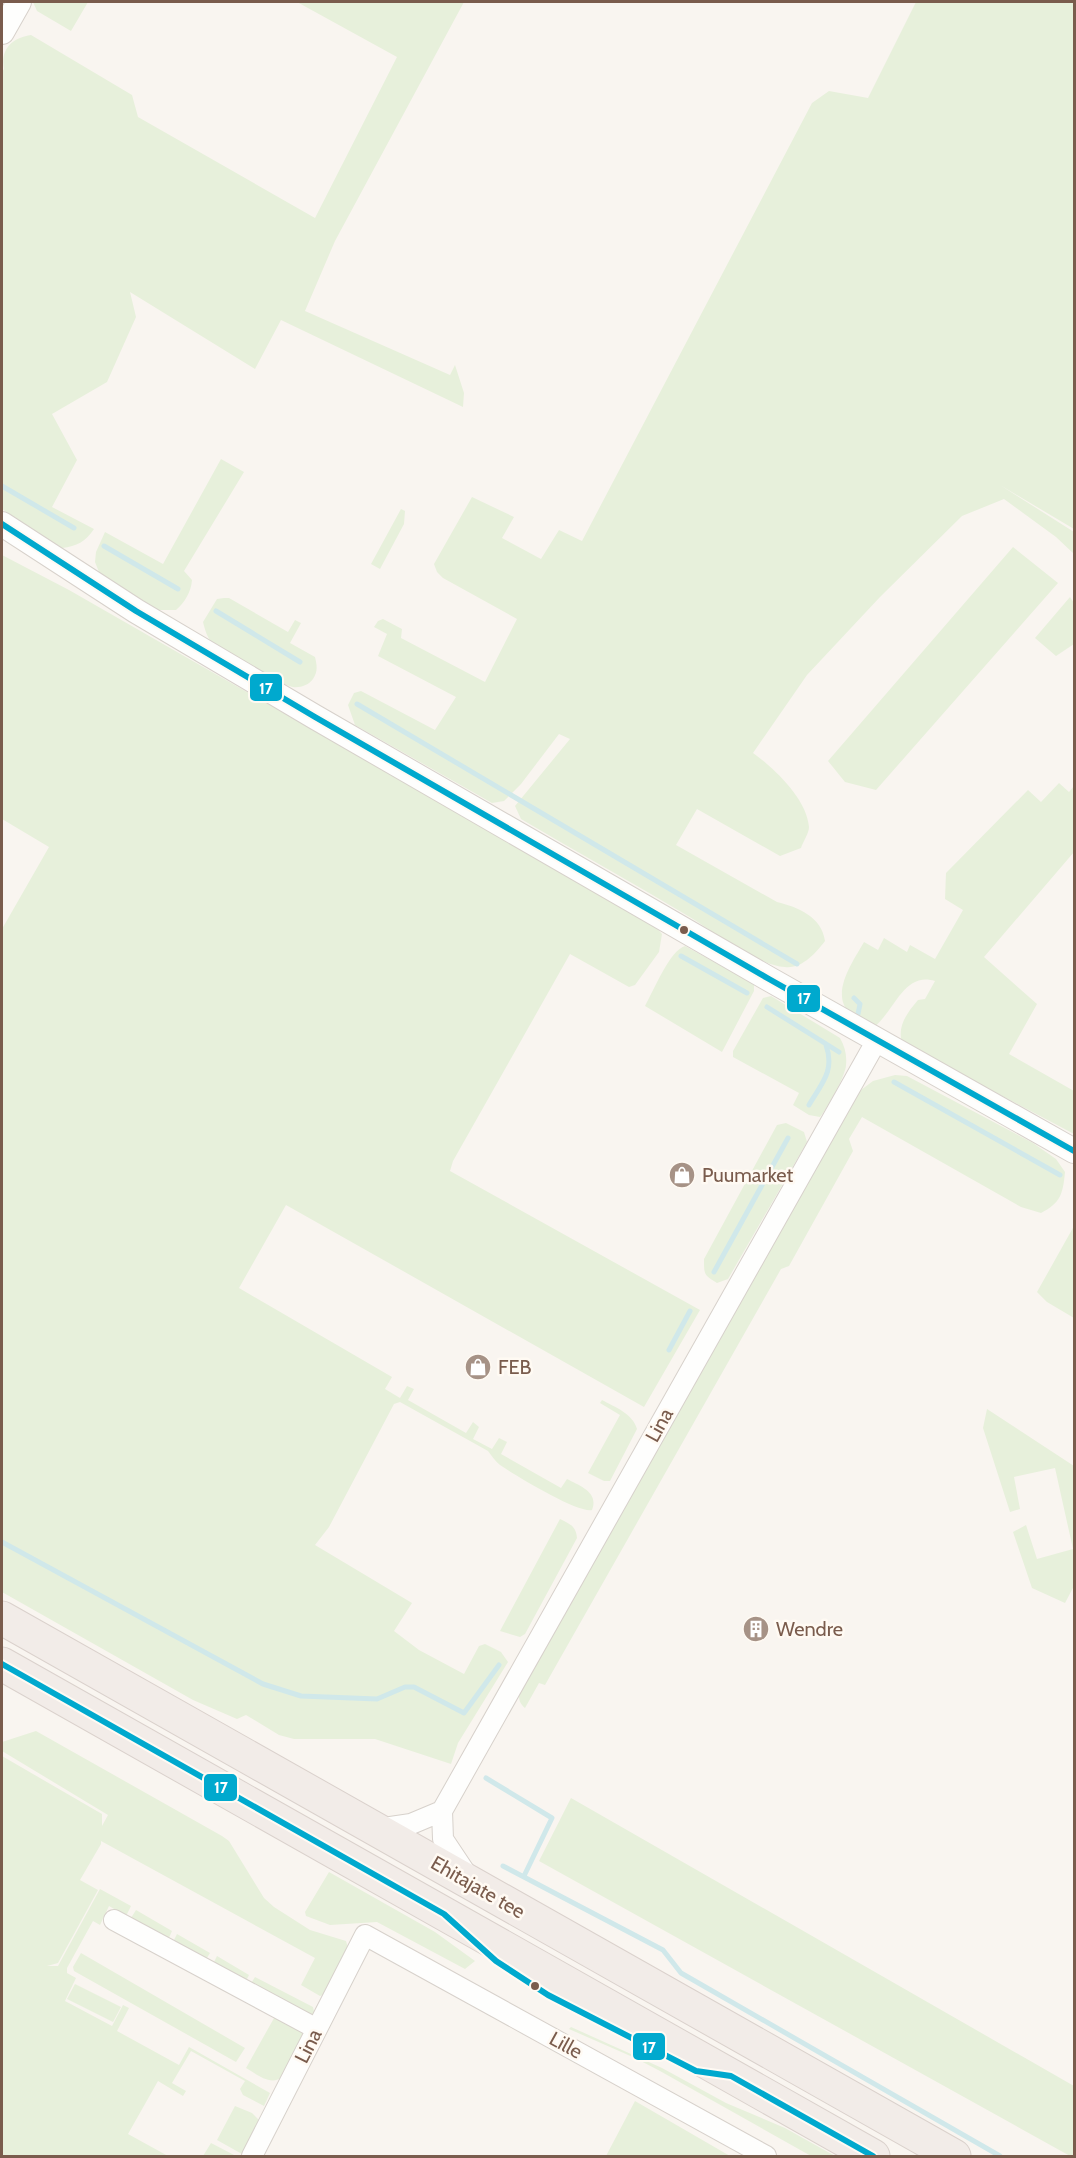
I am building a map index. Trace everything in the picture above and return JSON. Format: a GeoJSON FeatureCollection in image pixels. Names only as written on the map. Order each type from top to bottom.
{"type":"FeatureCollection","features":[{"type":"Feature","properties":{"kind":"highway","name":"Ehitajate tee"},"geometry":{"type":"LineString","coordinates":[[2,1618],[954,2157]]}},
{"type":"Feature","properties":{"kind":"highway","name":"Ehitajate tee"},"geometry":{"type":"LineString","coordinates":[[2,1664],[873,2157]]}},
{"type":"Feature","properties":{"kind":"street"},"geometry":{"type":"LineString","coordinates":[[2,32],[19,2]]}},
{"type":"Feature","properties":{"kind":"street"},"geometry":{"type":"LineString","coordinates":[[2,524],[136,611],[304,711],[1074,1151]]}},
{"type":"Feature","properties":{"kind":"street","name":"Lina"},"geometry":{"type":"LineString","coordinates":[[442,1811],[877,1040]]}},
{"type":"Feature","properties":{"kind":"street"},"geometry":{"type":"LineString","coordinates":[[377,1830],[411,1824],[442,1811],[443,1839],[474,1885]]}},
{"type":"Feature","properties":{"kind":"street"},"geometry":{"type":"LineString","coordinates":[[114,1920],[317,2029]]}},
{"type":"Feature","properties":{"kind":"street","name":"Lina"},"geometry":{"type":"LineString","coordinates":[[252,2156],[365,1935]]}},
{"type":"Feature","properties":{"kind":"street","name":"Lille"},"geometry":{"type":"LineString","coordinates":[[365,1935],[766,2157]]}},
{"type":"Feature","properties":{"kind":"green space"},"geometry":{"type":"Polygon","coordinates":[[[33,2],[88,2],[71,31],[37,11],[33,2]]]}},
{"type":"Feature","properties":{"kind":"green space"},"geometry":{"type":"Polygon","coordinates":[[[297,2],[464,2],[335,241],[305,311],[450,375],[455,365],[464,393],[463,407],[281,320],[255,369],[130,292],[136,317],[107,382],[52,414],[77,460],[52,507],[94,529],[80,543],[62,548],[2,509],[2,72],[6,50],[13,42],[31,35],[132,95],[138,117],[315,218],[397,57],[297,2]]]}},
{"type":"Feature","properties":{"kind":"green space"},"geometry":{"type":"Polygon","coordinates":[[[916,2],[1074,2],[1074,529],[1000,485],[1074,532],[1074,554],[1056,537],[1004,499],[962,516],[880,597],[807,675],[753,753],[788,785],[802,806],[809,827],[801,848],[780,856],[697,809],[676,845],[777,902],[801,910],[819,925],[825,941],[821,946],[803,963],[785,967],[748,954],[688,916],[521,819],[515,806],[570,739],[559,734],[521,784],[504,801],[492,803],[355,725],[348,705],[354,693],[361,691],[435,730],[456,697],[378,656],[387,634],[374,627],[378,621],[383,619],[402,629],[401,638],[485,682],[517,619],[443,578],[437,572],[434,564],[472,497],[514,517],[502,538],[541,559],[559,530],[582,541],[812,103],[829,91],[868,98],[916,2]]]}},
{"type":"Feature","properties":{"kind":"green space"},"geometry":{"type":"Polygon","coordinates":[[[221,459],[244,472],[184,571],[192,580],[189,593],[176,610],[153,610],[101,577],[95,562],[96,552],[105,532],[163,564],[221,459]]]}},
{"type":"Feature","properties":{"kind":"green space"},"geometry":{"type":"Polygon","coordinates":[[[401,509],[405,511],[404,524],[380,569],[371,564],[401,509]]]}},
{"type":"Feature","properties":{"kind":"green space"},"geometry":{"type":"Polygon","coordinates":[[[1013,547],[1058,583],[876,790],[845,782],[828,761],[1013,547]]]}},
{"type":"Feature","properties":{"kind":"green space"},"geometry":{"type":"Polygon","coordinates":[[[2,555],[69,590],[654,925],[662,934],[659,952],[635,985],[629,987],[570,954],[453,1161],[450,1171],[700,1310],[644,1407],[286,1205],[239,1288],[392,1377],[385,1389],[400,1398],[407,1386],[414,1389],[408,1400],[466,1433],[473,1422],[479,1427],[473,1439],[492,1449],[499,1438],[507,1442],[501,1454],[561,1488],[567,1479],[591,1494],[592,1510],[573,1506],[560,1500],[500,1465],[488,1451],[400,1402],[394,1404],[329,1527],[315,1545],[412,1603],[394,1631],[419,1650],[464,1674],[479,1646],[485,1644],[501,1652],[508,1662],[458,1743],[451,1764],[375,1739],[294,1739],[279,1735],[246,1715],[237,1719],[193,1700],[2,1592],[2,929],[49,847],[2,819],[2,555]]]}},
{"type":"Feature","properties":{"kind":"green space"},"geometry":{"type":"Polygon","coordinates":[[[1070,597],[1074,603],[1074,644],[1056,656],[1035,638],[1070,597]]]}},
{"type":"Feature","properties":{"kind":"green space"},"geometry":{"type":"Polygon","coordinates":[[[229,598],[288,632],[295,620],[301,623],[290,643],[315,657],[317,666],[315,676],[311,681],[299,687],[286,685],[264,675],[212,643],[203,622],[217,599],[229,598]]]}},
{"type":"Feature","properties":{"kind":"green space"},"geometry":{"type":"Polygon","coordinates":[[[1059,783],[1069,792],[1074,786],[1074,852],[984,957],[1037,1004],[1009,1054],[1074,1091],[1074,1134],[902,1043],[901,1031],[904,1020],[918,1000],[925,999],[935,981],[924,979],[907,987],[874,1027],[851,1014],[842,996],[850,967],[864,942],[878,950],[884,938],[907,952],[910,945],[935,959],[963,910],[945,899],[946,873],[1028,790],[1041,802],[1059,783]]]}},
{"type":"Feature","properties":{"kind":"green space"},"geometry":{"type":"Polygon","coordinates":[[[685,946],[754,984],[754,991],[722,1052],[645,1006],[668,963],[679,949],[685,946]]]}},
{"type":"Feature","properties":{"kind":"green space"},"geometry":{"type":"Polygon","coordinates":[[[771,996],[840,1038],[843,1045],[846,1058],[845,1070],[836,1092],[820,1117],[809,1115],[793,1105],[799,1093],[733,1057],[733,1051],[763,998],[771,996]]]}},
{"type":"Feature","properties":{"kind":"green space"},"geometry":{"type":"Polygon","coordinates":[[[895,1075],[907,1076],[1033,1143],[1056,1159],[1065,1172],[1060,1197],[1041,1213],[1021,1207],[862,1117],[849,1139],[853,1151],[789,1266],[781,1269],[545,1685],[539,1683],[525,1708],[521,1704],[520,1690],[857,1093],[873,1081],[895,1075]]]}},
{"type":"Feature","properties":{"kind":"green space"},"geometry":{"type":"Polygon","coordinates":[[[786,1123],[804,1132],[807,1142],[728,1279],[717,1283],[706,1274],[704,1259],[777,1125],[786,1123]]]}},
{"type":"Feature","properties":{"kind":"green space"},"geometry":{"type":"Polygon","coordinates":[[[1074,1226],[1074,1318],[1047,1302],[1037,1292],[1074,1226]]]}},
{"type":"Feature","properties":{"kind":"green space"},"geometry":{"type":"Polygon","coordinates":[[[602,1400],[628,1415],[637,1429],[610,1481],[604,1481],[588,1473],[620,1415],[600,1403],[602,1400]]]}},
{"type":"Feature","properties":{"kind":"green space"},"geometry":{"type":"Polygon","coordinates":[[[987,1409],[1074,1466],[1074,1586],[1065,1603],[1032,1588],[1013,1532],[1026,1525],[1037,1559],[1073,1549],[1055,1468],[1014,1477],[1020,1509],[1010,1512],[983,1428],[987,1409]]]}},
{"type":"Feature","properties":{"kind":"green space"},"geometry":{"type":"Polygon","coordinates":[[[560,1519],[574,1528],[577,1538],[525,1634],[520,1637],[500,1631],[560,1519]]]}},
{"type":"Feature","properties":{"kind":"green space"},"geometry":{"type":"Polygon","coordinates":[[[36,1731],[222,1836],[229,1841],[264,1898],[274,1907],[310,1930],[346,1941],[349,1951],[325,1994],[320,1996],[301,1985],[315,1958],[101,1841],[80,1880],[98,1890],[58,1963],[47,1966],[58,1966],[100,1889],[131,1906],[126,1916],[109,1906],[100,1925],[93,1921],[67,1968],[67,1973],[76,1978],[65,2001],[112,2026],[123,2005],[129,2008],[117,2031],[179,2065],[189,2047],[270,2093],[264,2106],[243,2095],[240,2089],[245,2081],[191,2051],[172,2083],[186,2091],[183,2096],[158,2081],[128,2134],[168,2156],[2,2156],[2,1756],[102,1814],[102,1826],[108,1815],[2,1751],[2,1742],[36,1731]]]}},
{"type":"Feature","properties":{"kind":"green space"},"geometry":{"type":"Polygon","coordinates":[[[571,1798],[1074,2086],[1074,2156],[1070,2156],[539,1861],[571,1798]]]}},
{"type":"Feature","properties":{"kind":"green space"},"geometry":{"type":"Polygon","coordinates":[[[329,1872],[435,1932],[475,1961],[465,1969],[377,1922],[330,1925],[306,1916],[305,1912],[329,1872]]]}},
{"type":"Feature","properties":{"kind":"green space"},"geometry":{"type":"Polygon","coordinates":[[[136,1910],[172,1931],[168,1940],[131,1918],[136,1910]]]}},
{"type":"Feature","properties":{"kind":"green space"},"geometry":{"type":"Polygon","coordinates":[[[177,1934],[210,1953],[205,1961],[173,1942],[177,1934]]]}},
{"type":"Feature","properties":{"kind":"green space"},"geometry":{"type":"Polygon","coordinates":[[[81,1953],[245,2048],[236,2062],[74,1971],[73,1967],[81,1953]]]}},
{"type":"Feature","properties":{"kind":"green space"},"geometry":{"type":"Polygon","coordinates":[[[217,1956],[249,1975],[245,1983],[213,1964],[217,1956]]]}},
{"type":"Feature","properties":{"kind":"green space"},"geometry":{"type":"Polygon","coordinates":[[[255,1977],[313,2007],[315,2016],[307,2019],[250,1985],[255,1977]]]}},
{"type":"Feature","properties":{"kind":"green space"},"geometry":{"type":"Polygon","coordinates":[[[75,1984],[121,2007],[113,2022],[67,1999],[75,1984]]]}},
{"type":"Feature","properties":{"kind":"green space"},"geometry":{"type":"Polygon","coordinates":[[[278,2011],[306,2029],[283,2077],[269,2080],[246,2068],[278,2011]]]}},
{"type":"Feature","properties":{"kind":"green space"},"geometry":{"type":"Polygon","coordinates":[[[571,2027],[662,2068],[726,2103],[785,2128],[835,2156],[811,2156],[660,2071],[569,2029],[571,2027]]]}},
{"type":"Feature","properties":{"kind":"green space"},"geometry":{"type":"Polygon","coordinates":[[[635,2101],[730,2156],[606,2156],[635,2101]]]}},
{"type":"Feature","properties":{"kind":"green space"},"geometry":{"type":"Polygon","coordinates":[[[235,2106],[252,2113],[259,2120],[242,2154],[217,2140],[235,2106]]]}},
{"type":"Feature","properties":{"kind":"green space"},"geometry":{"type":"Polygon","coordinates":[[[211,2143],[236,2156],[203,2156],[211,2143]]]}},
{"type":"Feature","properties":{"kind":"waterway"},"geometry":{"type":"LineString","coordinates":[[2,486],[74,528]]}},
{"type":"Feature","properties":{"kind":"waterway"},"geometry":{"type":"LineString","coordinates":[[104,546],[178,589]]}},
{"type":"Feature","properties":{"kind":"waterway"},"geometry":{"type":"LineString","coordinates":[[216,611],[300,662]]}},
{"type":"Feature","properties":{"kind":"waterway"},"geometry":{"type":"LineString","coordinates":[[357,704],[797,964]]}},
{"type":"Feature","properties":{"kind":"waterway"},"geometry":{"type":"LineString","coordinates":[[681,956],[747,993]]}},
{"type":"Feature","properties":{"kind":"waterway"},"geometry":{"type":"LineString","coordinates":[[854,998],[860,1004],[858,1014]]}},
{"type":"Feature","properties":{"kind":"waterway"},"geometry":{"type":"LineString","coordinates":[[767,1007],[839,1052]]}},
{"type":"Feature","properties":{"kind":"waterway"},"geometry":{"type":"LineString","coordinates":[[809,1105],[828,1070],[826,1045]]}},
{"type":"Feature","properties":{"kind":"waterway"},"geometry":{"type":"LineString","coordinates":[[894,1082],[1060,1175]]}},
{"type":"Feature","properties":{"kind":"waterway"},"geometry":{"type":"LineString","coordinates":[[714,1272],[788,1138]]}},
{"type":"Feature","properties":{"kind":"waterway"},"geometry":{"type":"LineString","coordinates":[[669,1350],[690,1311]]}},
{"type":"Feature","properties":{"kind":"waterway"},"geometry":{"type":"LineString","coordinates":[[2,1542],[263,1684],[301,1696],[377,1699],[405,1687],[414,1687],[464,1713],[499,1665]]}},
{"type":"Feature","properties":{"kind":"waterway"},"geometry":{"type":"LineString","coordinates":[[486,1778],[552,1818],[524,1876]]}},
{"type":"Feature","properties":{"kind":"waterway"},"geometry":{"type":"LineString","coordinates":[[503,1866],[663,1950],[681,1973],[1000,2156]]}},
{"type":"Feature","properties":{"kind":"transit line","name":"17"},"geometry":{"type":"LineString","coordinates":[[2,524],[136,611],[315,717],[769,979],[1074,1151]]}},
{"type":"Feature","properties":{"kind":"transit line","name":"17"},"geometry":{"type":"LineString","coordinates":[[2,1664],[444,1914],[496,1961],[548,1995],[696,2071],[731,2076],[873,2156]]}},
{"type":"Feature","properties":{"kind":"place","name":"Puumarket"},"geometry":{"type":"Point","coordinates":[682,1175]}},
{"type":"Feature","properties":{"kind":"place","name":"FEB"},"geometry":{"type":"Point","coordinates":[478,1367]}},
{"type":"Feature","properties":{"kind":"place","name":"Wendre"},"geometry":{"type":"Point","coordinates":[756,1629]}}]}
